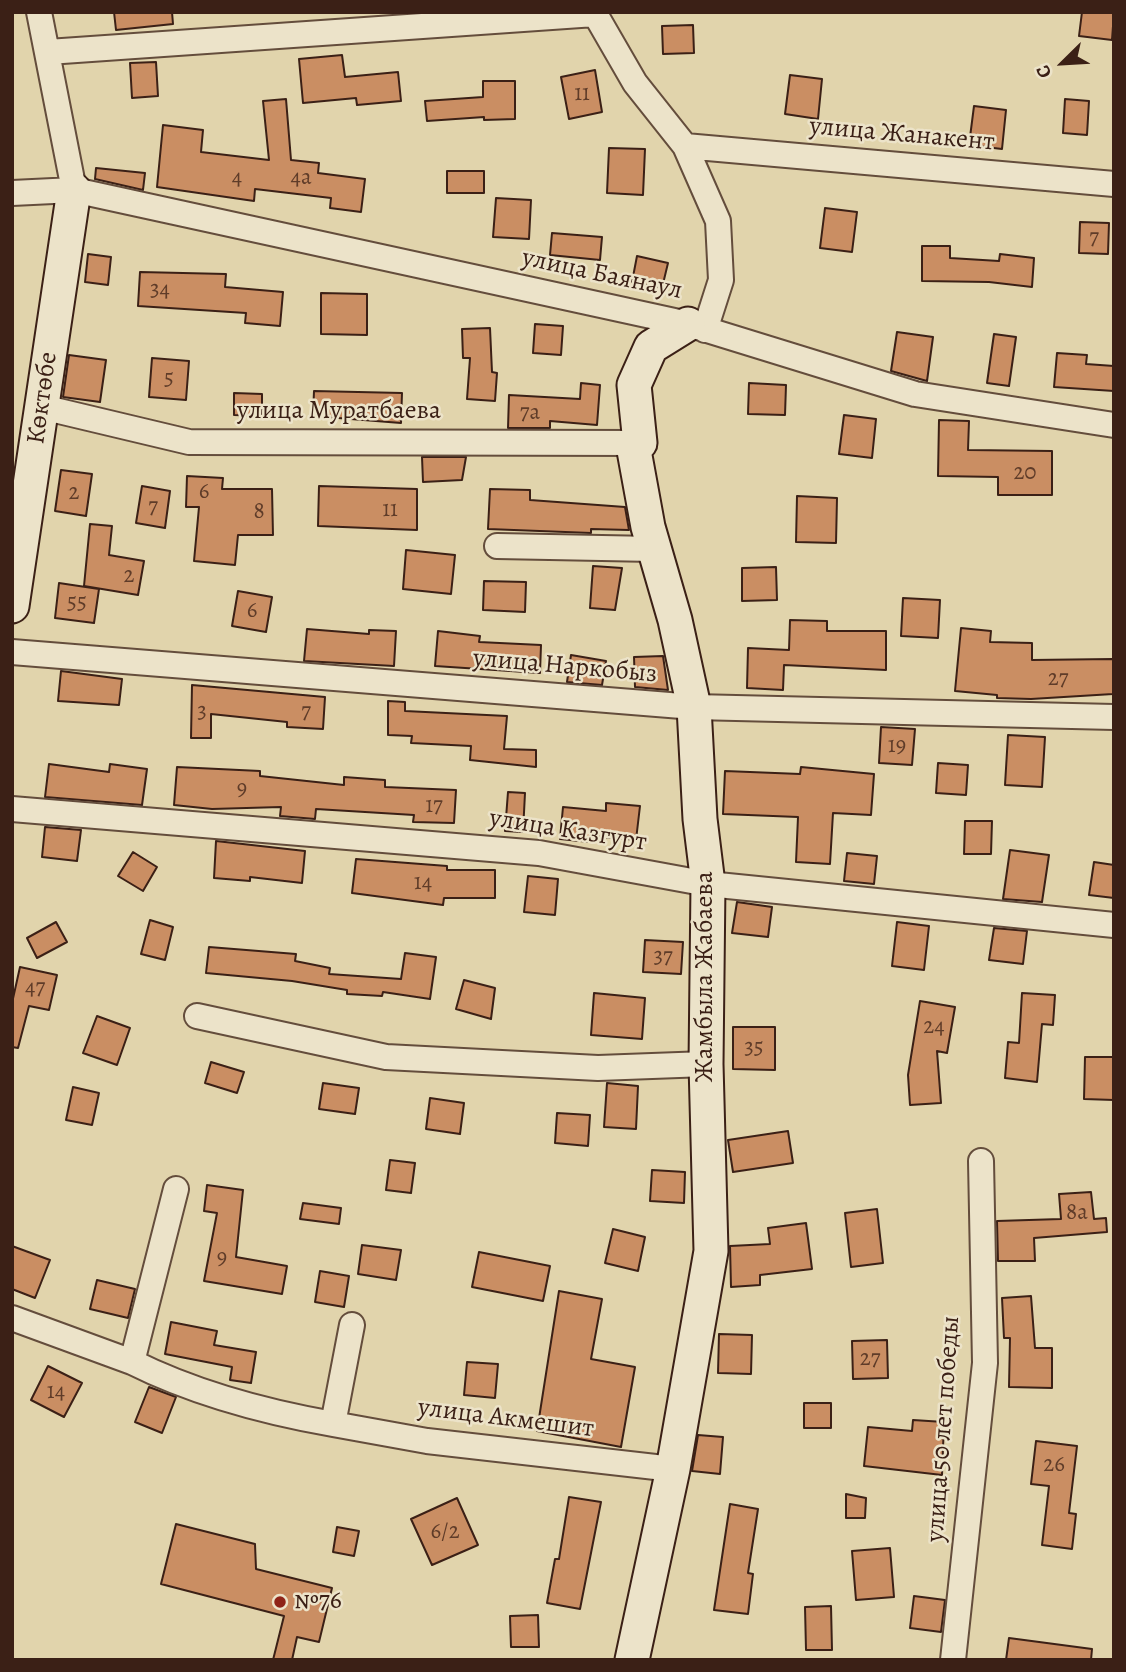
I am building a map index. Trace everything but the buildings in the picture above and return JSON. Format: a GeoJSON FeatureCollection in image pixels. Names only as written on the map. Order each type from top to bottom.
{"type":"FeatureCollection","features":[{"type":"Feature","properties":{"kind":"street"},"geometry":{"type":"LineString","coordinates":[[39,12],[74,190]]}},
{"type":"Feature","properties":{"kind":"street"},"geometry":{"type":"LineString","coordinates":[[48,52],[594,13],[635,83],[685,146],[718,221],[721,280],[696,327]]}},
{"type":"Feature","properties":{"kind":"street","name":"улица Жанакент"},"geometry":{"type":"LineString","coordinates":[[685,146],[1114,184]]}},
{"type":"Feature","properties":{"kind":"street","name":"улица Баянаул"},"geometry":{"type":"LineString","coordinates":[[12,193],[74,190],[696,327],[915,394],[1114,425]]}},
{"type":"Feature","properties":{"kind":"street","name":"Көктөбе"},"geometry":{"type":"LineString","coordinates":[[12,606],[15,571],[74,190]]}},
{"type":"Feature","properties":{"kind":"street","name":"Жамбыла Жабаева"},"geometry":{"type":"LineString","coordinates":[[632,1660],[673,1469],[711,1251],[706,1064],[708,884],[700,818],[694,708],[675,620],[654,549],[633,445],[640,443],[634,385],[651,347],[696,327]]}},
{"type":"Feature","properties":{"kind":"street","name":"улица Муратбаева"},"geometry":{"type":"LineString","coordinates":[[42,407],[189,442],[640,443]]}},
{"type":"Feature","properties":{"kind":"street"},"geometry":{"type":"LineString","coordinates":[[497,546],[654,549]]}},
{"type":"Feature","properties":{"kind":"street","name":"улица Наркобыз"},"geometry":{"type":"LineString","coordinates":[[12,652],[694,708],[1114,717]]}},
{"type":"Feature","properties":{"kind":"street","name":"улица Казгурт"},"geometry":{"type":"LineString","coordinates":[[12,809],[539,853],[708,884],[1114,925]]}},
{"type":"Feature","properties":{"kind":"street"},"geometry":{"type":"LineString","coordinates":[[197,1016],[386,1057],[598,1068],[706,1064]]}},
{"type":"Feature","properties":{"kind":"street","name":"улица 50 лет победы"},"geometry":{"type":"LineString","coordinates":[[953,1660],[985,1363],[981,1161]]}},
{"type":"Feature","properties":{"kind":"street"},"geometry":{"type":"LineString","coordinates":[[132,1362],[176,1189]]}},
{"type":"Feature","properties":{"kind":"street","name":"улица Акмешит"},"geometry":{"type":"LineString","coordinates":[[12,1318],[132,1362],[168,1380],[299,1418],[427,1441],[673,1469]]}},
{"type":"Feature","properties":{"kind":"street"},"geometry":{"type":"LineString","coordinates":[[333,1424],[352,1325]]}},
{"type":"Feature","properties":{"kind":"place","name":"№76"},"geometry":{"type":"Point","coordinates":[280,1602]}}]}
